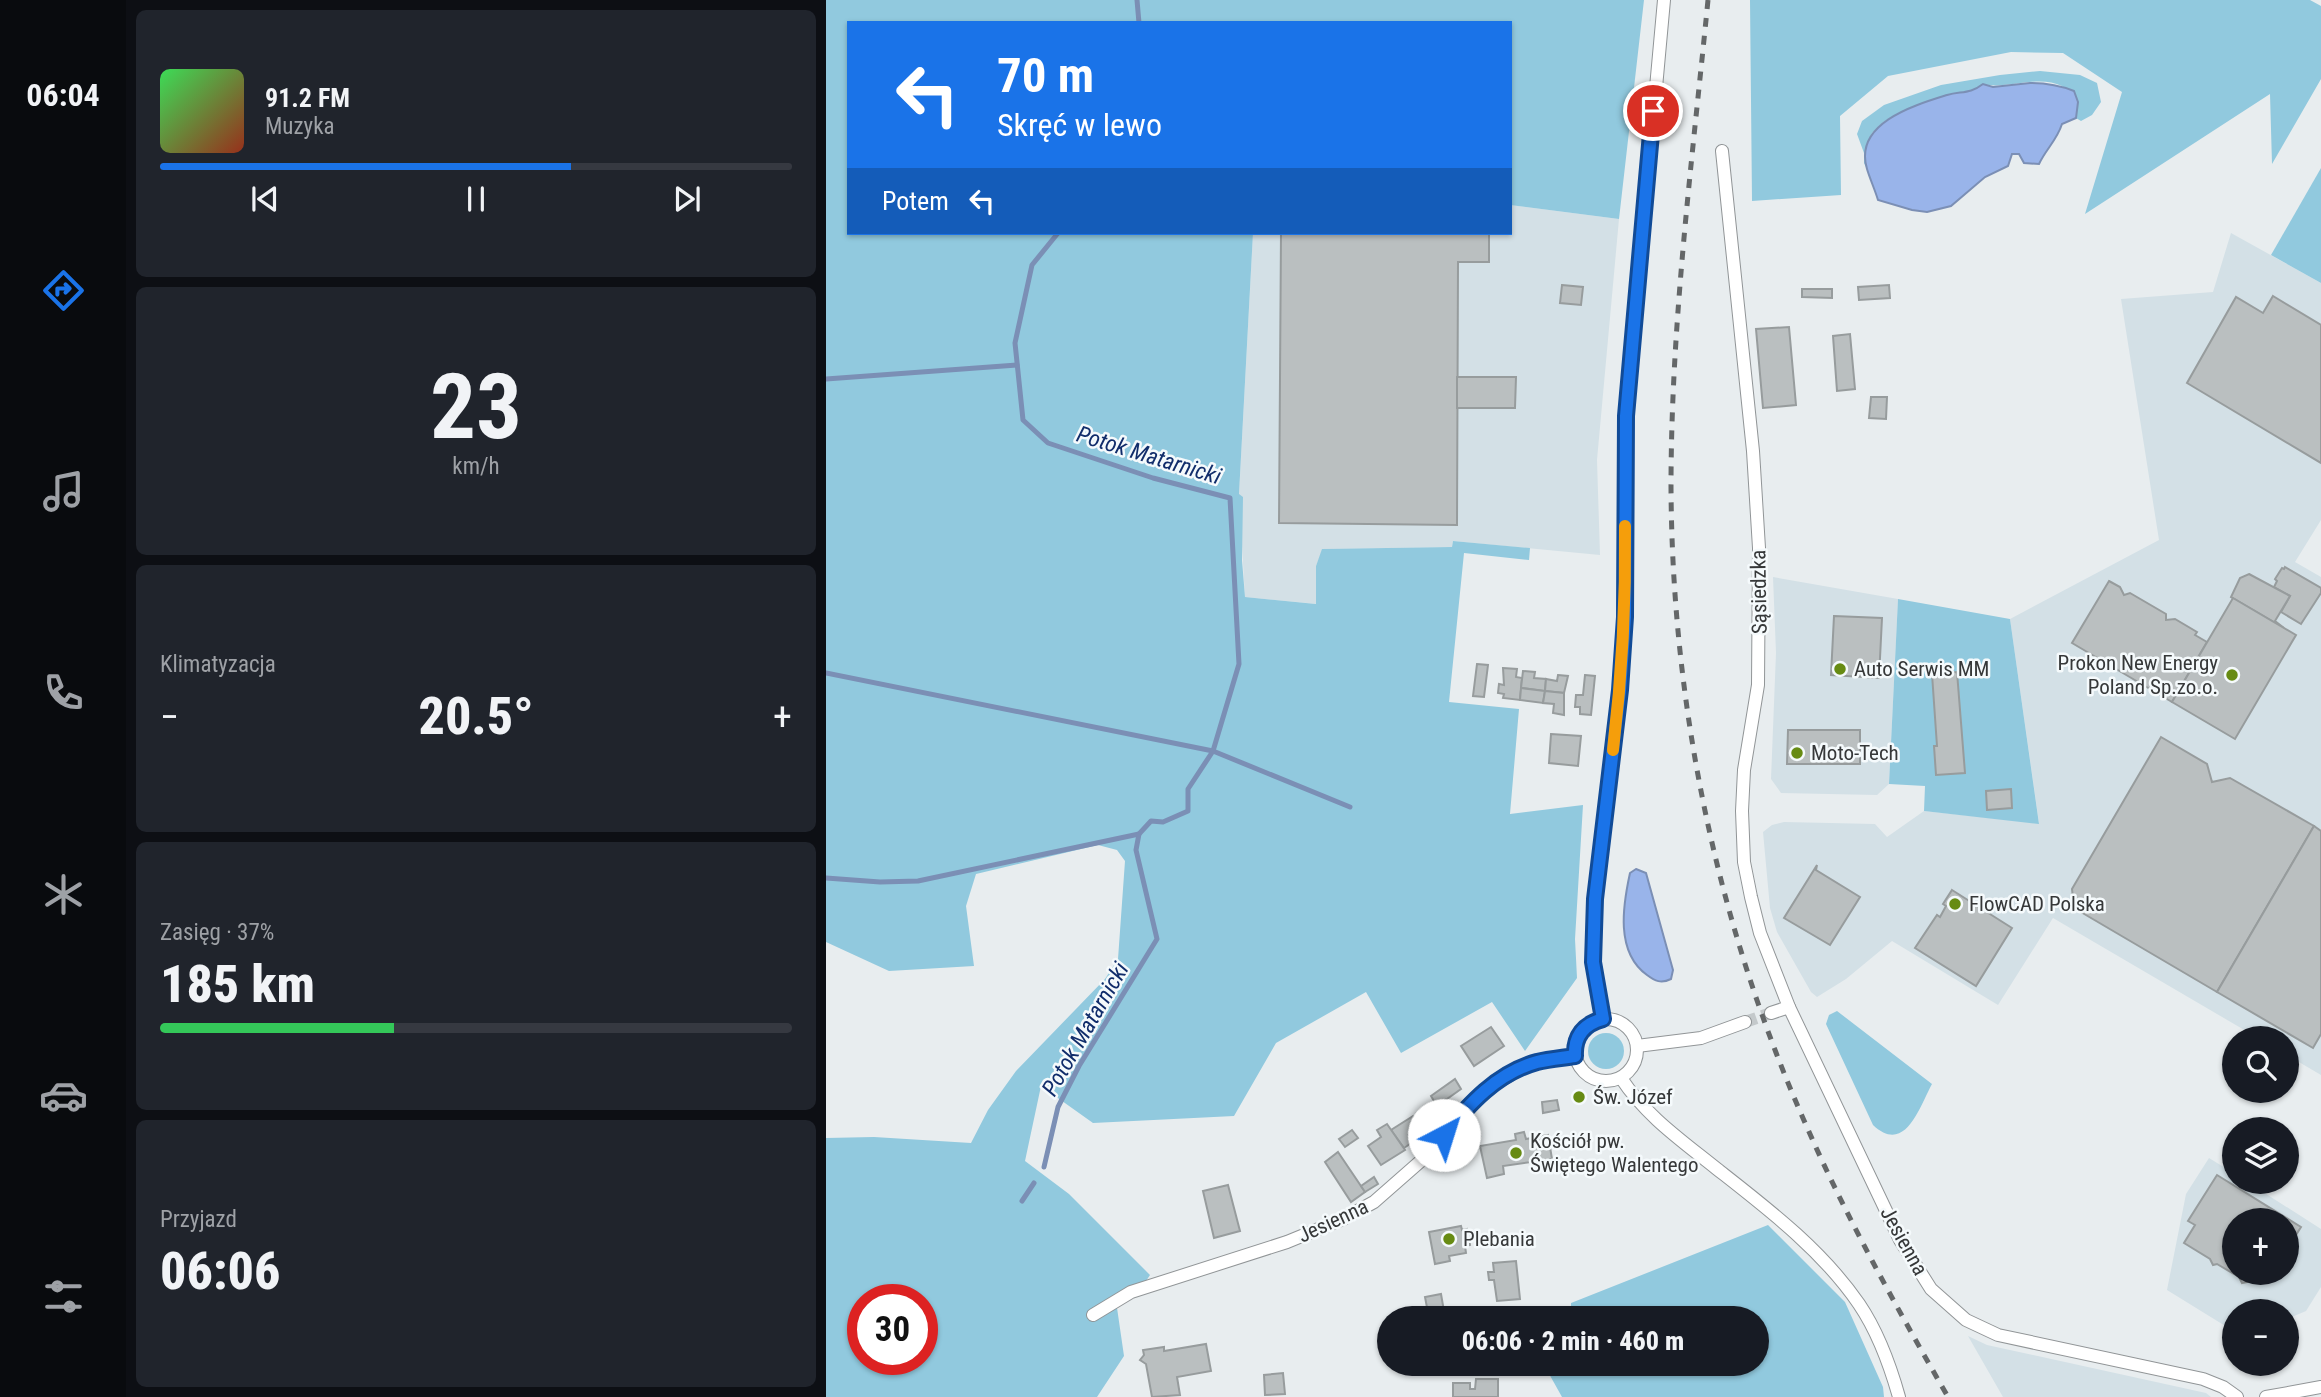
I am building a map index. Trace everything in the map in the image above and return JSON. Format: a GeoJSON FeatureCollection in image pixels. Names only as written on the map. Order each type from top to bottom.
{"type":"FeatureCollection","features":[{"type":"Feature","properties":{"kind":"street"},"geometry":{"type":"LineString","coordinates":[[1603,1019],[1593,962],[1595,899],[1620,690],[1625,617],[1626,416],[1664,0]]}},
{"type":"Feature","properties":{"kind":"street","name":"Sąsiedzka"},"geometry":{"type":"LineString","coordinates":[[1722,151],[1753,452],[1759,548],[1760,664],[1744,770],[1744,862],[1760,933],[1789,1007]]}},
{"type":"Feature","properties":{"kind":"street"},"geometry":{"type":"LineString","coordinates":[[1771,1013],[1789,1007]]}},
{"type":"Feature","properties":{"kind":"street","name":"Jesienna"},"geometry":{"type":"LineString","coordinates":[[1789,1007],[1900,1241],[1931,1289],[1949,1306],[1966,1320],[1998,1335],[2203,1379],[2223,1387],[2237,1397]]}},
{"type":"Feature","properties":{"kind":"street"},"geometry":{"type":"LineString","coordinates":[[1603,1019],[1621,1023],[1629,1029],[1637,1046],[1633,1064],[1621,1077],[1602,1081],[1584,1073],[1575,1056],[1578,1036],[1593,1022],[1603,1019]]}},
{"type":"Feature","properties":{"kind":"street"},"geometry":{"type":"LineString","coordinates":[[1637,1046],[1701,1038],[1745,1022]]}},
{"type":"Feature","properties":{"kind":"street","name":"Jesienna"},"geometry":{"type":"LineString","coordinates":[[1093,1315],[1131,1292],[1287,1242],[1343,1219],[1374,1202],[1423,1159],[1486,1088],[1530,1065],[1575,1056]]}},
{"type":"Feature","properties":{"kind":"street"},"geometry":{"type":"LineString","coordinates":[[1621,1077],[1636,1100],[1662,1125],[1779,1219],[1804,1241],[1844,1285],[1868,1321],[1888,1364],[1899,1397]]}},
{"type":"Feature","properties":{"kind":"street"},"geometry":{"type":"LineString","coordinates":[[2266,1397],[2321,1387]]}},
{"type":"Feature","properties":{"kind":"shaded area"},"geometry":{"type":"Polygon","coordinates":[[[826,0],[1644,0],[1619,219],[1512,205],[1512,21],[847,21],[847,235],[1253,235],[1239,494],[1243,497],[1242,560],[1245,597],[1316,604],[1316,566],[1322,549],[1452,547],[1453,541],[1530,548],[1529,560],[1464,553],[1449,702],[1519,709],[1510,814],[1583,805],[1575,939],[1577,978],[1525,1051],[1492,1002],[1401,1053],[1366,992],[1276,1043],[1234,1116],[1093,1123],[1041,1086],[1025,1161],[1069,1194],[1150,1275],[1144,1284],[1115,1294],[1124,1356],[1097,1397],[826,1397],[826,1138],[874,1137],[971,1143],[988,1110],[1016,1071],[1105,979],[1118,959],[1125,861],[1117,850],[1098,845],[976,874],[966,906],[974,966],[889,971],[826,942],[826,0]]]}},
{"type":"Feature","properties":{"kind":"shaded area"},"geometry":{"type":"Polygon","coordinates":[[[1750,0],[2310,0],[2321,6],[2321,79],[2272,164],[2270,94],[2085,214],[2122,92],[2063,53],[2011,52],[1888,76],[1840,116],[1841,195],[1752,201],[1750,0]]]}},
{"type":"Feature","properties":{"kind":"shaded area"},"geometry":{"type":"Polygon","coordinates":[[[2040,71],[2080,75],[2097,83],[2101,102],[2092,115],[2081,121],[2076,118],[2078,102],[2062,86],[2043,81],[1983,84],[1970,91],[1947,95],[1918,105],[1888,119],[1873,132],[1869,140],[1867,169],[1857,134],[1862,121],[1884,105],[1941,85],[2040,71]]]}},
{"type":"Feature","properties":{"kind":"shaded area"},"geometry":{"type":"Polygon","coordinates":[[[2030,83],[2074,91],[2078,102],[2076,118],[2062,124],[2039,164],[2024,163],[2019,154],[2012,154],[2008,166],[1985,177],[1951,206],[1927,212],[1878,200],[1867,169],[1865,153],[1869,139],[1878,128],[1919,104],[1970,91],[1983,84],[1993,87],[2030,83]]]}},
{"type":"Feature","properties":{"kind":"shaded area"},"geometry":{"type":"Polygon","coordinates":[[[2321,168],[2321,283],[2271,255],[2321,168]]]}},
{"type":"Feature","properties":{"kind":"shaded area"},"geometry":{"type":"Polygon","coordinates":[[[1512,205],[1619,219],[1597,460],[1600,555],[1453,541],[1452,547],[1323,549],[1316,566],[1317,604],[1245,597],[1239,495],[1253,235],[1512,235],[1512,205]]]}},
{"type":"Feature","properties":{"kind":"shaded area"},"geometry":{"type":"Polygon","coordinates":[[[2231,233],[2321,283],[2321,520],[2295,562],[2321,577],[2321,1075],[2299,1062],[2299,1026],[2238,1026],[2053,918],[1998,1005],[1892,941],[1846,979],[1817,997],[1811,992],[1777,932],[1770,908],[1763,832],[1772,825],[1784,822],[1875,824],[1887,837],[1924,811],[2039,823],[2010,619],[2159,540],[2121,299],[2213,292],[2231,233]]]}},
{"type":"Feature","properties":{"kind":"shaded area"},"geometry":{"type":"Polygon","coordinates":[[[1773,577],[1898,599],[1889,784],[1877,795],[1781,793],[1771,779],[1776,653],[1773,577]]]}},
{"type":"Feature","properties":{"kind":"shaded area"},"geometry":{"type":"Polygon","coordinates":[[[1898,599],[2010,619],[2039,824],[1924,811],[1925,786],[1889,784],[1898,599]]]}},
{"type":"Feature","properties":{"kind":"shaded area"},"geometry":{"type":"Polygon","coordinates":[[[1636,869],[1646,873],[1673,970],[1671,979],[1667,981],[1658,981],[1647,975],[1630,954],[1626,941],[1625,899],[1630,873],[1636,869]]]}},
{"type":"Feature","properties":{"kind":"shaded area"},"geometry":{"type":"Polygon","coordinates":[[[1837,1011],[1932,1084],[1910,1125],[1902,1132],[1894,1135],[1884,1133],[1873,1125],[1826,1024],[1829,1015],[1837,1011]]]}},
{"type":"Feature","properties":{"kind":"shaded area"},"geometry":{"type":"Polygon","coordinates":[[[1606,1033],[1619,1038],[1624,1051],[1619,1064],[1606,1069],[1593,1064],[1588,1051],[1593,1038],[1606,1033]]]}},
{"type":"Feature","properties":{"kind":"shaded area"},"geometry":{"type":"Polygon","coordinates":[[[2209,1158],[2222,1166],[2222,1194],[2266,1194],[2288,1208],[2222,1208],[2222,1285],[2299,1285],[2299,1215],[2321,1229],[2321,1287],[2306,1311],[2299,1314],[2299,1299],[2222,1299],[2222,1324],[2167,1290],[2186,1194],[2209,1158]]]}},
{"type":"Feature","properties":{"kind":"shaded area"},"geometry":{"type":"Polygon","coordinates":[[[1768,1225],[1845,1302],[1883,1387],[1884,1397],[1562,1397],[1550,1376],[1769,1376],[1769,1306],[1571,1306],[1571,1303],[1768,1225]]]}},
{"type":"Feature","properties":{"kind":"shaded area"},"geometry":{"type":"Polygon","coordinates":[[[1968,1336],[1987,1345],[2206,1393],[2211,1397],[2003,1397],[1968,1336]]]}},
{"type":"Feature","properties":{"kind":"building"},"geometry":{"type":"Polygon","coordinates":[[[1281,235],[1489,235],[1489,262],[1458,262],[1457,525],[1279,523],[1281,235]]]}},
{"type":"Feature","properties":{"kind":"building"},"geometry":{"type":"Polygon","coordinates":[[[1562,285],[1583,287],[1581,305],[1560,303],[1562,285]]]}},
{"type":"Feature","properties":{"kind":"building"},"geometry":{"type":"Polygon","coordinates":[[[1889,285],[1890,298],[1859,300],[1858,287],[1889,285]]]}},
{"type":"Feature","properties":{"kind":"building"},"geometry":{"type":"Polygon","coordinates":[[[1802,289],[1832,289],[1832,298],[1802,297],[1802,289]]]}},
{"type":"Feature","properties":{"kind":"building"},"geometry":{"type":"Polygon","coordinates":[[[2273,296],[2321,325],[2321,463],[2187,383],[2236,297],[2263,313],[2273,296]]]}},
{"type":"Feature","properties":{"kind":"building"},"geometry":{"type":"Polygon","coordinates":[[[1789,327],[1796,405],[1763,408],[1756,329],[1789,327]]]}},
{"type":"Feature","properties":{"kind":"building"},"geometry":{"type":"Polygon","coordinates":[[[1850,334],[1855,389],[1837,391],[1833,336],[1850,334]]]}},
{"type":"Feature","properties":{"kind":"building"},"geometry":{"type":"Polygon","coordinates":[[[1457,377],[1516,377],[1515,408],[1457,408],[1457,377]]]}},
{"type":"Feature","properties":{"kind":"building"},"geometry":{"type":"Polygon","coordinates":[[[1871,397],[1887,397],[1886,419],[1869,418],[1871,397]]]}},
{"type":"Feature","properties":{"kind":"building"},"geometry":{"type":"Polygon","coordinates":[[[2285,567],[2321,588],[2321,593],[2301,624],[2281,612],[2290,596],[2274,587],[2277,581],[2275,579],[2285,567]]]}},
{"type":"Feature","properties":{"kind":"building"},"geometry":{"type":"Polygon","coordinates":[[[2249,574],[2290,596],[2275,621],[2284,628],[2231,597],[2240,578],[2249,574]]]}},
{"type":"Feature","properties":{"kind":"building"},"geometry":{"type":"Polygon","coordinates":[[[2109,581],[2120,587],[2124,595],[2130,593],[2166,614],[2166,620],[2175,619],[2197,632],[2195,635],[2207,642],[2172,702],[2072,643],[2109,581]]]}},
{"type":"Feature","properties":{"kind":"building"},"geometry":{"type":"Polygon","coordinates":[[[2233,598],[2296,635],[2235,739],[2172,702],[2233,598]]]}},
{"type":"Feature","properties":{"kind":"building"},"geometry":{"type":"Polygon","coordinates":[[[1834,616],[1882,618],[1879,678],[1831,675],[1834,616]]]}},
{"type":"Feature","properties":{"kind":"building"},"geometry":{"type":"Polygon","coordinates":[[[1477,664],[1488,665],[1484,697],[1473,696],[1477,664]]]}},
{"type":"Feature","properties":{"kind":"building"},"geometry":{"type":"Polygon","coordinates":[[[1503,668],[1517,669],[1516,677],[1522,678],[1520,700],[1503,698],[1504,694],[1498,693],[1499,684],[1504,685],[1503,668]]]}},
{"type":"Feature","properties":{"kind":"building"},"geometry":{"type":"Polygon","coordinates":[[[1523,671],[1535,672],[1534,678],[1546,679],[1545,691],[1521,688],[1523,671]]]}},
{"type":"Feature","properties":{"kind":"building"},"geometry":{"type":"Polygon","coordinates":[[[1957,672],[1965,773],[1936,775],[1934,746],[1937,746],[1932,674],[1957,672]]]}},
{"type":"Feature","properties":{"kind":"building"},"geometry":{"type":"Polygon","coordinates":[[[1558,675],[1568,676],[1564,693],[1545,691],[1546,679],[1557,681],[1558,675]]]}},
{"type":"Feature","properties":{"kind":"building"},"geometry":{"type":"Polygon","coordinates":[[[1585,675],[1595,676],[1591,715],[1580,714],[1580,707],[1575,707],[1576,695],[1583,695],[1585,675]]]}},
{"type":"Feature","properties":{"kind":"building"},"geometry":{"type":"Polygon","coordinates":[[[1521,688],[1545,691],[1543,703],[1520,700],[1521,688]]]}},
{"type":"Feature","properties":{"kind":"building"},"geometry":{"type":"Polygon","coordinates":[[[1545,691],[1564,693],[1564,715],[1553,713],[1554,704],[1543,703],[1545,691]]]}},
{"type":"Feature","properties":{"kind":"building"},"geometry":{"type":"Polygon","coordinates":[[[1788,730],[1860,730],[1860,764],[1787,764],[1788,730]]]}},
{"type":"Feature","properties":{"kind":"building"},"geometry":{"type":"Polygon","coordinates":[[[1551,734],[1581,736],[1578,766],[1549,763],[1551,734]]]}},
{"type":"Feature","properties":{"kind":"building"},"geometry":{"type":"Polygon","coordinates":[[[2161,737],[2207,764],[2212,782],[2230,778],[2314,826],[2217,992],[2074,908],[2072,889],[2161,737]]]}},
{"type":"Feature","properties":{"kind":"building"},"geometry":{"type":"Polygon","coordinates":[[[2011,789],[2012,808],[1987,810],[1986,791],[2011,789]]]}},
{"type":"Feature","properties":{"kind":"building"},"geometry":{"type":"Polygon","coordinates":[[[2314,826],[2321,831],[2321,1034],[2313,1048],[2299,1040],[2299,1026],[2275,1026],[2217,992],[2314,826]]]}},
{"type":"Feature","properties":{"kind":"building"},"geometry":{"type":"Polygon","coordinates":[[[1817,865],[1816,870],[1860,897],[1830,945],[1784,918],[1817,865]]]}},
{"type":"Feature","properties":{"kind":"building"},"geometry":{"type":"Polygon","coordinates":[[[1952,890],[2012,928],[1976,986],[1915,948],[1937,915],[1940,917],[1946,906],[1943,904],[1952,890]]]}},
{"type":"Feature","properties":{"kind":"building"},"geometry":{"type":"Polygon","coordinates":[[[1491,1027],[1504,1046],[1474,1066],[1461,1046],[1491,1027]]]}},
{"type":"Feature","properties":{"kind":"building"},"geometry":{"type":"Polygon","coordinates":[[[1455,1079],[1461,1089],[1437,1106],[1431,1096],[1455,1079]]]}},
{"type":"Feature","properties":{"kind":"building"},"geometry":{"type":"Polygon","coordinates":[[[1557,1100],[1559,1110],[1543,1113],[1542,1102],[1557,1100]]]}},
{"type":"Feature","properties":{"kind":"building"},"geometry":{"type":"Polygon","coordinates":[[[1413,1116],[1425,1134],[1404,1148],[1391,1130],[1413,1116]]]}},
{"type":"Feature","properties":{"kind":"building"},"geometry":{"type":"Polygon","coordinates":[[[1387,1124],[1405,1150],[1381,1165],[1368,1146],[1381,1137],[1377,1130],[1387,1124]]]}},
{"type":"Feature","properties":{"kind":"building"},"geometry":{"type":"Polygon","coordinates":[[[1352,1130],[1358,1138],[1345,1147],[1339,1139],[1352,1130]]]}},
{"type":"Feature","properties":{"kind":"building","name":"Kościół pw. Świętego Walentego"},"geometry":{"type":"Polygon","coordinates":[[[1524,1132],[1526,1139],[1548,1135],[1552,1159],[1503,1166],[1504,1174],[1487,1178],[1480,1146],[1516,1140],[1515,1134],[1524,1132]]]}},
{"type":"Feature","properties":{"kind":"building"},"geometry":{"type":"Polygon","coordinates":[[[1338,1152],[1365,1192],[1351,1202],[1325,1162],[1338,1152]]]}},
{"type":"Feature","properties":{"kind":"building"},"geometry":{"type":"Polygon","coordinates":[[[2217,1175],[2222,1178],[2222,1194],[2248,1194],[2270,1208],[2222,1208],[2222,1267],[2213,1265],[2210,1259],[2184,1243],[2195,1225],[2188,1221],[2217,1175]]]}},
{"type":"Feature","properties":{"kind":"building"},"geometry":{"type":"Polygon","coordinates":[[[1374,1177],[1378,1184],[1365,1192],[1361,1186],[1374,1177]]]}},
{"type":"Feature","properties":{"kind":"building"},"geometry":{"type":"Polygon","coordinates":[[[1228,1185],[1240,1231],[1214,1238],[1203,1191],[1228,1185]]]}},
{"type":"Feature","properties":{"kind":"building","name":"Plebania"},"geometry":{"type":"Polygon","coordinates":[[[1461,1226],[1462,1230],[1467,1229],[1470,1245],[1465,1246],[1466,1253],[1449,1256],[1450,1261],[1435,1264],[1429,1232],[1461,1226]]]}},
{"type":"Feature","properties":{"kind":"building"},"geometry":{"type":"Polygon","coordinates":[[[1516,1261],[1520,1299],[1497,1301],[1494,1280],[1489,1280],[1488,1272],[1494,1272],[1493,1263],[1516,1261]]]}},
{"type":"Feature","properties":{"kind":"building"},"geometry":{"type":"Polygon","coordinates":[[[1441,1294],[1443,1306],[1427,1306],[1425,1297],[1441,1294]]]}},
{"type":"Feature","properties":{"kind":"building"},"geometry":{"type":"Polygon","coordinates":[[[1206,1344],[1211,1371],[1177,1377],[1180,1395],[1152,1397],[1146,1364],[1140,1360],[1144,1355],[1143,1350],[1164,1347],[1164,1351],[1206,1344]]]}},
{"type":"Feature","properties":{"kind":"building"},"geometry":{"type":"Polygon","coordinates":[[[1283,1373],[1285,1394],[1265,1395],[1264,1375],[1283,1373]]]}},
{"type":"Feature","properties":{"kind":"building"},"geometry":{"type":"Polygon","coordinates":[[[1476,1379],[1498,1379],[1498,1397],[1453,1397],[1453,1383],[1470,1383],[1470,1389],[1475,1389],[1476,1379]]]}},
{"type":"Feature","properties":{"kind":"waterway","name":"Potok Matarnicki"},"geometry":{"type":"LineString","coordinates":[[1137,0],[1139,21]]}},
{"type":"Feature","properties":{"kind":"waterway","name":"Potok Matarnicki"},"geometry":{"type":"LineString","coordinates":[[1044,1167],[1058,1107],[1079,1066],[1157,939],[1136,850],[1139,834],[1151,821],[1163,822],[1188,811],[1188,789],[1213,751],[1239,664],[1230,498],[1153,478],[1048,443],[1023,420],[1015,343],[1032,265],[1056,235]]}},
{"type":"Feature","properties":{"kind":"waterway"},"geometry":{"type":"LineString","coordinates":[[826,379],[1017,365]]}},
{"type":"Feature","properties":{"kind":"waterway"},"geometry":{"type":"LineString","coordinates":[[826,673],[1213,751],[1350,807]]}},
{"type":"Feature","properties":{"kind":"waterway"},"geometry":{"type":"LineString","coordinates":[[826,878],[880,882],[918,881],[1139,834]]}},
{"type":"Feature","properties":{"kind":"waterway","name":"Potok Matarnicki"},"geometry":{"type":"LineString","coordinates":[[1022,1201],[1034,1183]]}},
{"type":"Feature","properties":{"kind":"tunnel"},"geometry":{"type":"LineString","coordinates":[[1745,1022],[1771,1013]]}},
{"type":"Feature","properties":{"kind":"railway"},"geometry":{"type":"LineString","coordinates":[[1708,0],[1683,244],[1672,426],[1673,569],[1691,732],[1724,893],[1775,1049],[1838,1195],[1891,1297],[1948,1397]]}},
{"type":"Feature","properties":{"kind":"slow traffic"},"geometry":{"type":"LineString","coordinates":[[1613,750],[1625,617],[1625,526]]}},
{"type":"Feature","properties":{"kind":"place","name":"Auto Serwis MM"},"geometry":{"type":"Point","coordinates":[1840,669]}},
{"type":"Feature","properties":{"kind":"place","name":"Prokon New Energy Poland Sp.zo.o."},"geometry":{"type":"Point","coordinates":[2232,675]}},
{"type":"Feature","properties":{"kind":"place","name":"Moto-Tech"},"geometry":{"type":"Point","coordinates":[1797,753]}},
{"type":"Feature","properties":{"kind":"place","name":"FlowCAD Polska"},"geometry":{"type":"Point","coordinates":[1955,904]}},
{"type":"Feature","properties":{"kind":"place","name":"Św. Józef"},"geometry":{"type":"Point","coordinates":[1579,1097]}},
{"type":"Feature","properties":{"kind":"place","name":"Kościół pw. Świętego Walentego"},"geometry":{"type":"Point","coordinates":[1516,1153]}},
{"type":"Feature","properties":{"kind":"place","name":"Plebania"},"geometry":{"type":"Point","coordinates":[1449,1239]}},
{"type":"Feature","properties":{"kind":"route"},"geometry":{"type":"LineString","coordinates":[[1444,1135],[1486,1088],[1504,1077],[1538,1062],[1575,1056],[1575,1045],[1584,1027],[1603,1019],[1593,962],[1595,899],[1620,690],[1625,617],[1626,416],[1653,111]]}}]}
